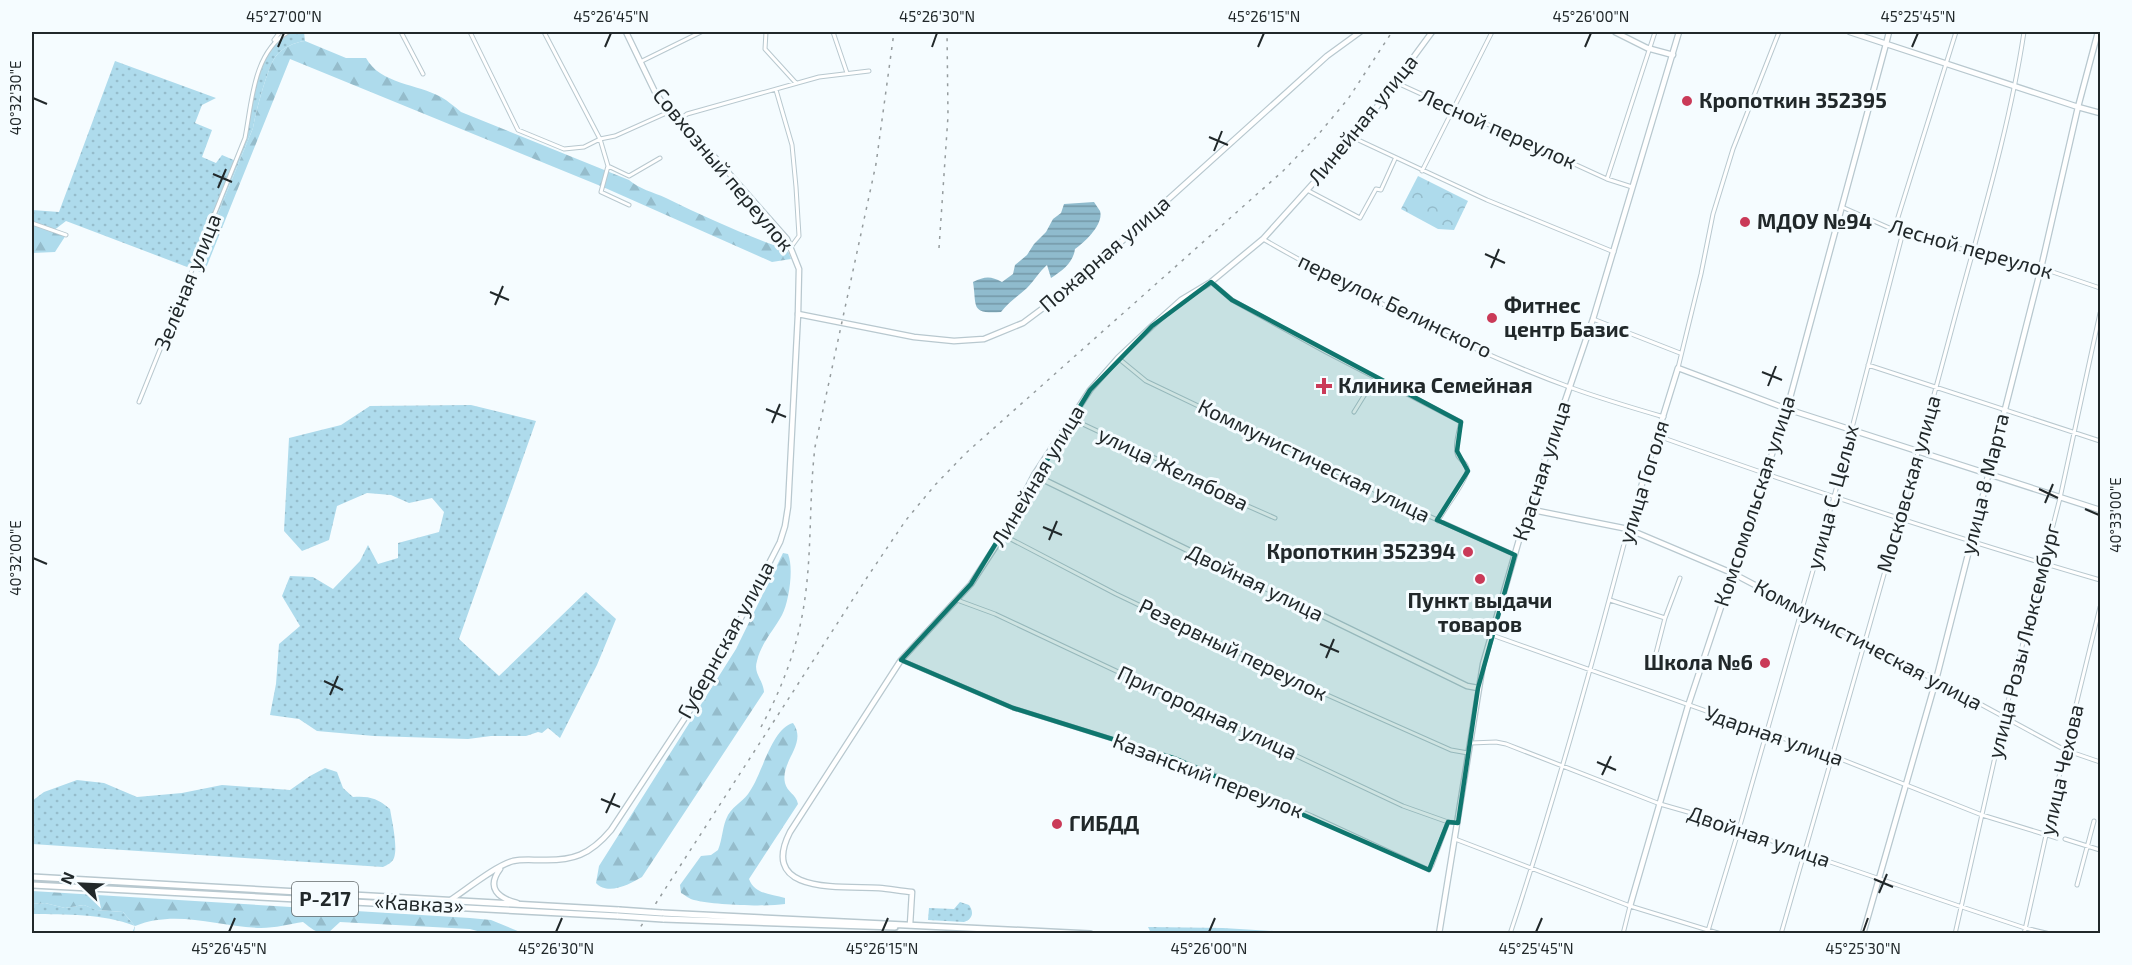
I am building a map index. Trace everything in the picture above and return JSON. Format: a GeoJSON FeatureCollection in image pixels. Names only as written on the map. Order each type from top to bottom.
{"type":"FeatureCollection","features":[{"type":"Feature","properties":{"kind":"highway","name":"«Кавказ»"},"geometry":{"type":"LineString","coordinates":[[32,877],[522,904],[619,913]]}},
{"type":"Feature","properties":{"kind":"highway","name":"«Кавказ»"},"geometry":{"type":"LineString","coordinates":[[32,885],[886,928],[910,925]]}},
{"type":"Feature","properties":{"kind":"highway","name":"Р-217"},"geometry":{"type":"LineString","coordinates":[[910,925],[1089,933]]}},
{"type":"Feature","properties":{"kind":"street"},"geometry":{"type":"LineString","coordinates":[[272,44],[280,32]]}},
{"type":"Feature","properties":{"kind":"street","name":"Зелёная улица"},"geometry":{"type":"LineString","coordinates":[[139,402],[245,138],[252,93],[259,71],[272,44],[288,32]]}},
{"type":"Feature","properties":{"kind":"street"},"geometry":{"type":"LineString","coordinates":[[401,32],[423,74]]}},
{"type":"Feature","properties":{"kind":"street"},"geometry":{"type":"LineString","coordinates":[[470,32],[518,130],[564,149],[584,147],[672,111]]}},
{"type":"Feature","properties":{"kind":"street"},"geometry":{"type":"LineString","coordinates":[[544,32],[600,139],[608,166],[601,192],[629,205]]}},
{"type":"Feature","properties":{"kind":"street","name":"Совхозный переулок"},"geometry":{"type":"LineString","coordinates":[[626,32],[655,92],[787,239],[799,269],[798,314]]}},
{"type":"Feature","properties":{"kind":"street"},"geometry":{"type":"LineString","coordinates":[[640,62],[691,34],[701,32]]}},
{"type":"Feature","properties":{"kind":"street"},"geometry":{"type":"LineString","coordinates":[[766,32],[765,49],[796,84]]}},
{"type":"Feature","properties":{"kind":"street"},"geometry":{"type":"LineString","coordinates":[[833,32],[847,73]]}},
{"type":"Feature","properties":{"kind":"street","name":"Пожарная улица"},"geometry":{"type":"LineString","coordinates":[[798,314],[914,337],[954,341],[984,339],[1023,323],[1070,288],[1327,56],[1360,32]]}},
{"type":"Feature","properties":{"kind":"street","name":"Линейная улица"},"geometry":{"type":"LineString","coordinates":[[910,925],[912,892],[809,884],[798,879],[786,868],[781,857],[783,845],[901,660],[971,584],[1003,535],[1034,475],[1090,390],[1118,358],[1181,300],[1211,282],[1263,239],[1354,138],[1432,32]]}},
{"type":"Feature","properties":{"kind":"street"},"geometry":{"type":"LineString","coordinates":[[1422,171],[1492,32]]}},
{"type":"Feature","properties":{"kind":"street"},"geometry":{"type":"LineString","coordinates":[[1615,32],[1650,49],[1673,56]]}},
{"type":"Feature","properties":{"kind":"street"},"geometry":{"type":"LineString","coordinates":[[1607,178],[1655,32]]}},
{"type":"Feature","properties":{"kind":"street","name":"Красная улица"},"geometry":{"type":"LineString","coordinates":[[1440,933],[1478,688],[1491,635],[1528,509],[1614,252],[1679,32]]}},
{"type":"Feature","properties":{"kind":"street","name":"улица Гоголя"},"geometry":{"type":"LineString","coordinates":[[1510,933],[1532,869],[1592,671],[1628,530],[1678,368],[1713,214],[1733,149],[1779,32]]}},
{"type":"Feature","properties":{"kind":"street"},"geometry":{"type":"LineString","coordinates":[[1850,32],[2100,113]]}},
{"type":"Feature","properties":{"kind":"street","name":"Комсомольская улица"},"geometry":{"type":"LineString","coordinates":[[1623,933],[1688,706],[1787,409],[1889,32]]}},
{"type":"Feature","properties":{"kind":"street"},"geometry":{"type":"LineString","coordinates":[[1894,230],[1956,32]]}},
{"type":"Feature","properties":{"kind":"street","name":"Московская улица"},"geometry":{"type":"LineString","coordinates":[[1781,933],[1936,388],[2016,86],[2024,32]]}},
{"type":"Feature","properties":{"kind":"street","name":"улица 8 Марта"},"geometry":{"type":"LineString","coordinates":[[1863,933],[1936,680],[2041,268],[2078,107],[2098,32]]}},
{"type":"Feature","properties":{"kind":"street"},"geometry":{"type":"LineString","coordinates":[[681,119],[687,114],[819,77],[869,71]]}},
{"type":"Feature","properties":{"kind":"street","name":"Лесной переулок"},"geometry":{"type":"LineString","coordinates":[[1395,82],[1607,178],[1634,187]]}},
{"type":"Feature","properties":{"kind":"street"},"geometry":{"type":"LineString","coordinates":[[776,90],[792,146],[796,187],[799,236],[791,247]]}},
{"type":"Feature","properties":{"kind":"street"},"geometry":{"type":"LineString","coordinates":[[1354,138],[1422,171],[1614,252]]}},
{"type":"Feature","properties":{"kind":"street"},"geometry":{"type":"LineString","coordinates":[[608,166],[628,176],[660,158]]}},
{"type":"Feature","properties":{"kind":"street"},"geometry":{"type":"LineString","coordinates":[[1307,190],[1360,218],[1376,189],[1381,190],[1396,158]]}},
{"type":"Feature","properties":{"kind":"street","name":"Лесной переулок"},"geometry":{"type":"LineString","coordinates":[[1842,207],[1894,230],[2041,268],[2100,288]]}},
{"type":"Feature","properties":{"kind":"street"},"geometry":{"type":"LineString","coordinates":[[32,224],[66,235]]}},
{"type":"Feature","properties":{"kind":"street","name":"улица С. Целых"},"geometry":{"type":"LineString","coordinates":[[1708,931],[1834,498],[1904,232]]}},
{"type":"Feature","properties":{"kind":"street","name":"переулок Белинского"},"geometry":{"type":"LineString","coordinates":[[1263,239],[1330,277],[1425,325],[1569,387],[1664,417]]}},
{"type":"Feature","properties":{"kind":"street"},"geometry":{"type":"LineString","coordinates":[[1211,282],[1232,300],[1461,422],[1457,451],[1468,471],[1461,487],[1438,521]]}},
{"type":"Feature","properties":{"kind":"street","name":"улица Розы Люксембург"},"geometry":{"type":"LineString","coordinates":[[1955,933],[2004,717],[2060,498],[2100,313]]}},
{"type":"Feature","properties":{"kind":"street","name":"Губернская улица"},"geometry":{"type":"LineString","coordinates":[[503,865],[514,861],[565,860],[584,854],[600,843],[611,830],[700,695],[727,647],[780,542],[785,526],[788,507],[798,314]]}},
{"type":"Feature","properties":{"kind":"street"},"geometry":{"type":"LineString","coordinates":[[1593,319],[1680,353]]}},
{"type":"Feature","properties":{"kind":"street","name":"Коммунистическая улица"},"geometry":{"type":"LineString","coordinates":[[1118,358],[1146,381],[1438,521],[1515,555]]}},
{"type":"Feature","properties":{"kind":"street"},"geometry":{"type":"LineString","coordinates":[[1868,364],[2073,434],[2100,441]]}},
{"type":"Feature","properties":{"kind":"street"},"geometry":{"type":"LineString","coordinates":[[1678,368],[1787,409],[2100,510]]}},
{"type":"Feature","properties":{"kind":"street"},"geometry":{"type":"LineString","coordinates":[[1354,412],[1375,378]]}},
{"type":"Feature","properties":{"kind":"street","name":"улица Желябова"},"geometry":{"type":"LineString","coordinates":[[1072,419],[1159,460],[1225,496],[1275,518]]}},
{"type":"Feature","properties":{"kind":"street"},"geometry":{"type":"LineString","coordinates":[[1658,436],[1834,498],[2100,580]]}},
{"type":"Feature","properties":{"kind":"street","name":"Двойная улица"},"geometry":{"type":"LineString","coordinates":[[1034,475],[1467,686],[1478,688]]}},
{"type":"Feature","properties":{"kind":"street","name":"Коммунистическая улица"},"geometry":{"type":"LineString","coordinates":[[1528,509],[1628,530],[1732,573],[2065,750],[2100,762]]}},
{"type":"Feature","properties":{"kind":"street","name":"Резервный переулок"},"geometry":{"type":"LineString","coordinates":[[1003,535],[1116,594],[1325,694],[1451,750],[1468,753]]}},
{"type":"Feature","properties":{"kind":"street"},"geometry":{"type":"LineString","coordinates":[[1656,653],[1665,618],[1680,578]]}},
{"type":"Feature","properties":{"kind":"street","name":"Пригородная улица"},"geometry":{"type":"LineString","coordinates":[[957,600],[995,614],[1403,806],[1448,822],[1458,823]]}},
{"type":"Feature","properties":{"kind":"street"},"geometry":{"type":"LineString","coordinates":[[1610,600],[1665,618]]}},
{"type":"Feature","properties":{"kind":"street","name":"улица Чехова"},"geometry":{"type":"LineString","coordinates":[[2024,933],[2100,607]]}},
{"type":"Feature","properties":{"kind":"street","name":"Ударная улица"},"geometry":{"type":"LineString","coordinates":[[1491,635],[1833,756],[1982,815],[2057,838]]}},
{"type":"Feature","properties":{"kind":"street","name":"Казанский переулок"},"geometry":{"type":"LineString","coordinates":[[901,660],[1013,708],[1176,759],[1312,816],[1429,870],[1448,822]]}},
{"type":"Feature","properties":{"kind":"street","name":"Двойная улица"},"geometry":{"type":"LineString","coordinates":[[1469,743],[1506,744],[1660,804],[1716,820],[1804,853],[2025,928],[2050,933]]}},
{"type":"Feature","properties":{"kind":"street"},"geometry":{"type":"LineString","coordinates":[[2077,885],[2094,821]]}},
{"type":"Feature","properties":{"kind":"street"},"geometry":{"type":"LineString","coordinates":[[1455,839],[1630,906],[1721,933]]}},
{"type":"Feature","properties":{"kind":"street"},"geometry":{"type":"LineString","coordinates":[[2065,839],[2100,849]]}},
{"type":"Feature","properties":{"kind":"street"},"geometry":{"type":"LineString","coordinates":[[449,901],[503,865]]}},
{"type":"Feature","properties":{"kind":"street"},"geometry":{"type":"LineString","coordinates":[[503,865],[496,875],[494,888],[502,897],[522,904]]}},
{"type":"Feature","properties":{"kind":"highlighted area"},"geometry":{"type":"Polygon","coordinates":[[[1211,282],[1232,300],[1461,422],[1457,451],[1468,471],[1437,520],[1515,555],[1478,688],[1458,823],[1448,822],[1429,870],[1176,759],[1013,708],[901,660],[971,584],[1090,390],[1152,326],[1211,282]]]}},
{"type":"Feature","properties":{"kind":"green space"},"geometry":{"type":"Polygon","coordinates":[[[287,32],[304,32],[305,41],[285,48],[269,69],[253,128],[195,270],[66,221],[53,231],[32,223],[32,210],[59,212],[115,61],[216,98],[202,105],[195,123],[212,130],[202,157],[216,163],[222,155],[236,161],[245,138],[252,93],[259,71],[272,44],[287,32]]]}},
{"type":"Feature","properties":{"kind":"green space"},"geometry":{"type":"Polygon","coordinates":[[[305,41],[346,58],[366,58],[380,73],[432,93],[461,112],[629,180],[725,225],[785,249],[791,259],[772,262],[603,187],[290,59],[204,273],[195,270],[253,128],[269,69],[285,48],[305,41]]]}},
{"type":"Feature","properties":{"kind":"green space"},"geometry":{"type":"Polygon","coordinates":[[[1418,176],[1468,201],[1454,230],[1438,229],[1401,209],[1418,176]]]}},
{"type":"Feature","properties":{"kind":"green space"},"geometry":{"type":"Polygon","coordinates":[[[32,223],[66,235],[55,252],[32,253],[32,223]]]}},
{"type":"Feature","properties":{"kind":"green space"},"geometry":{"type":"Polygon","coordinates":[[[471,405],[536,421],[459,639],[499,676],[586,592],[616,619],[597,665],[560,738],[548,728],[542,733],[526,736],[491,736],[468,739],[374,736],[317,731],[299,719],[270,715],[276,684],[279,644],[300,626],[282,596],[290,576],[313,577],[333,589],[360,561],[368,545],[378,564],[398,558],[398,543],[439,532],[444,512],[432,498],[409,503],[391,495],[367,493],[337,506],[329,540],[302,551],[284,531],[289,438],[341,425],[370,406],[471,405]]]}},
{"type":"Feature","properties":{"kind":"green space"},"geometry":{"type":"Polygon","coordinates":[[[783,553],[788,554],[791,568],[787,602],[782,615],[761,648],[756,666],[764,692],[642,877],[619,888],[601,887],[596,883],[599,866],[736,649],[783,553]]]}},
{"type":"Feature","properties":{"kind":"green space"},"geometry":{"type":"Polygon","coordinates":[[[793,723],[797,731],[797,738],[786,767],[785,783],[798,804],[749,879],[760,891],[785,898],[785,904],[703,902],[681,893],[680,885],[701,856],[711,855],[718,850],[728,815],[750,791],[779,733],[793,723]]]}},
{"type":"Feature","properties":{"kind":"green space"},"geometry":{"type":"Polygon","coordinates":[[[325,768],[337,772],[343,788],[353,797],[373,798],[390,809],[395,853],[389,864],[383,867],[32,844],[32,801],[44,792],[77,780],[104,783],[137,797],[182,793],[222,785],[290,790],[325,768]]]}},
{"type":"Feature","properties":{"kind":"green space"},"geometry":{"type":"Polygon","coordinates":[[[32,891],[470,918],[491,920],[520,932],[583,933],[488,934],[470,929],[340,922],[328,933],[321,933],[303,922],[261,928],[182,919],[151,921],[135,926],[123,912],[96,910],[84,905],[65,908],[45,903],[32,904],[32,891]]]}},
{"type":"Feature","properties":{"kind":"green space"},"geometry":{"type":"Polygon","coordinates":[[[960,902],[969,905],[972,910],[972,915],[967,921],[928,920],[929,908],[954,909],[960,902]]]}},
{"type":"Feature","properties":{"kind":"green space"},"geometry":{"type":"Polygon","coordinates":[[[45,903],[65,908],[84,905],[97,910],[123,912],[135,926],[97,917],[32,914],[32,904],[45,903]]]}},
{"type":"Feature","properties":{"kind":"green space"},"geometry":{"type":"Polygon","coordinates":[[[1148,927],[1223,928],[1306,933],[1151,933],[1148,927]]]}},
{"type":"Feature","properties":{"kind":"shaded area"},"geometry":{"type":"Polygon","coordinates":[[[1094,202],[1100,211],[1099,221],[1088,237],[1075,249],[1070,262],[1063,269],[1051,278],[1047,265],[1001,312],[984,312],[977,307],[973,282],[988,278],[1002,282],[1013,274],[1015,265],[1027,255],[1046,232],[1053,219],[1061,213],[1064,204],[1094,202]]]}},
{"type":"Feature","properties":{"kind":"railway"},"geometry":{"type":"LineString","coordinates":[[761,727],[789,664],[799,632],[809,560],[815,447],[876,164],[894,32]]}},
{"type":"Feature","properties":{"kind":"railway"},"geometry":{"type":"LineString","coordinates":[[939,248],[948,116],[947,32]]}},
{"type":"Feature","properties":{"kind":"railway"},"geometry":{"type":"LineString","coordinates":[[636,934],[868,576],[906,520],[935,485],[966,453],[1283,171],[1348,99],[1392,32]]}},
{"type":"Feature","properties":{"kind":"place","name":"Кропоткин 352395"},"geometry":{"type":"Point","coordinates":[1687,101]}},
{"type":"Feature","properties":{"kind":"place","name":"МДОУ №94"},"geometry":{"type":"Point","coordinates":[1745,222]}},
{"type":"Feature","properties":{"kind":"place","name":"Фитнес центр Базис"},"geometry":{"type":"Point","coordinates":[1492,318]}},
{"type":"Feature","properties":{"kind":"place","name":"Клиника Семейная"},"geometry":{"type":"Point","coordinates":[1324,386]}},
{"type":"Feature","properties":{"kind":"place","name":"Кропоткин 352394"},"geometry":{"type":"Point","coordinates":[1468,552]}},
{"type":"Feature","properties":{"kind":"place","name":"Пункт выдачи товаров"},"geometry":{"type":"Point","coordinates":[1480,579]}},
{"type":"Feature","properties":{"kind":"place","name":"Школа №6"},"geometry":{"type":"Point","coordinates":[1765,663]}},
{"type":"Feature","properties":{"kind":"place","name":"ГИБДД"},"geometry":{"type":"Point","coordinates":[1057,824]}}]}
